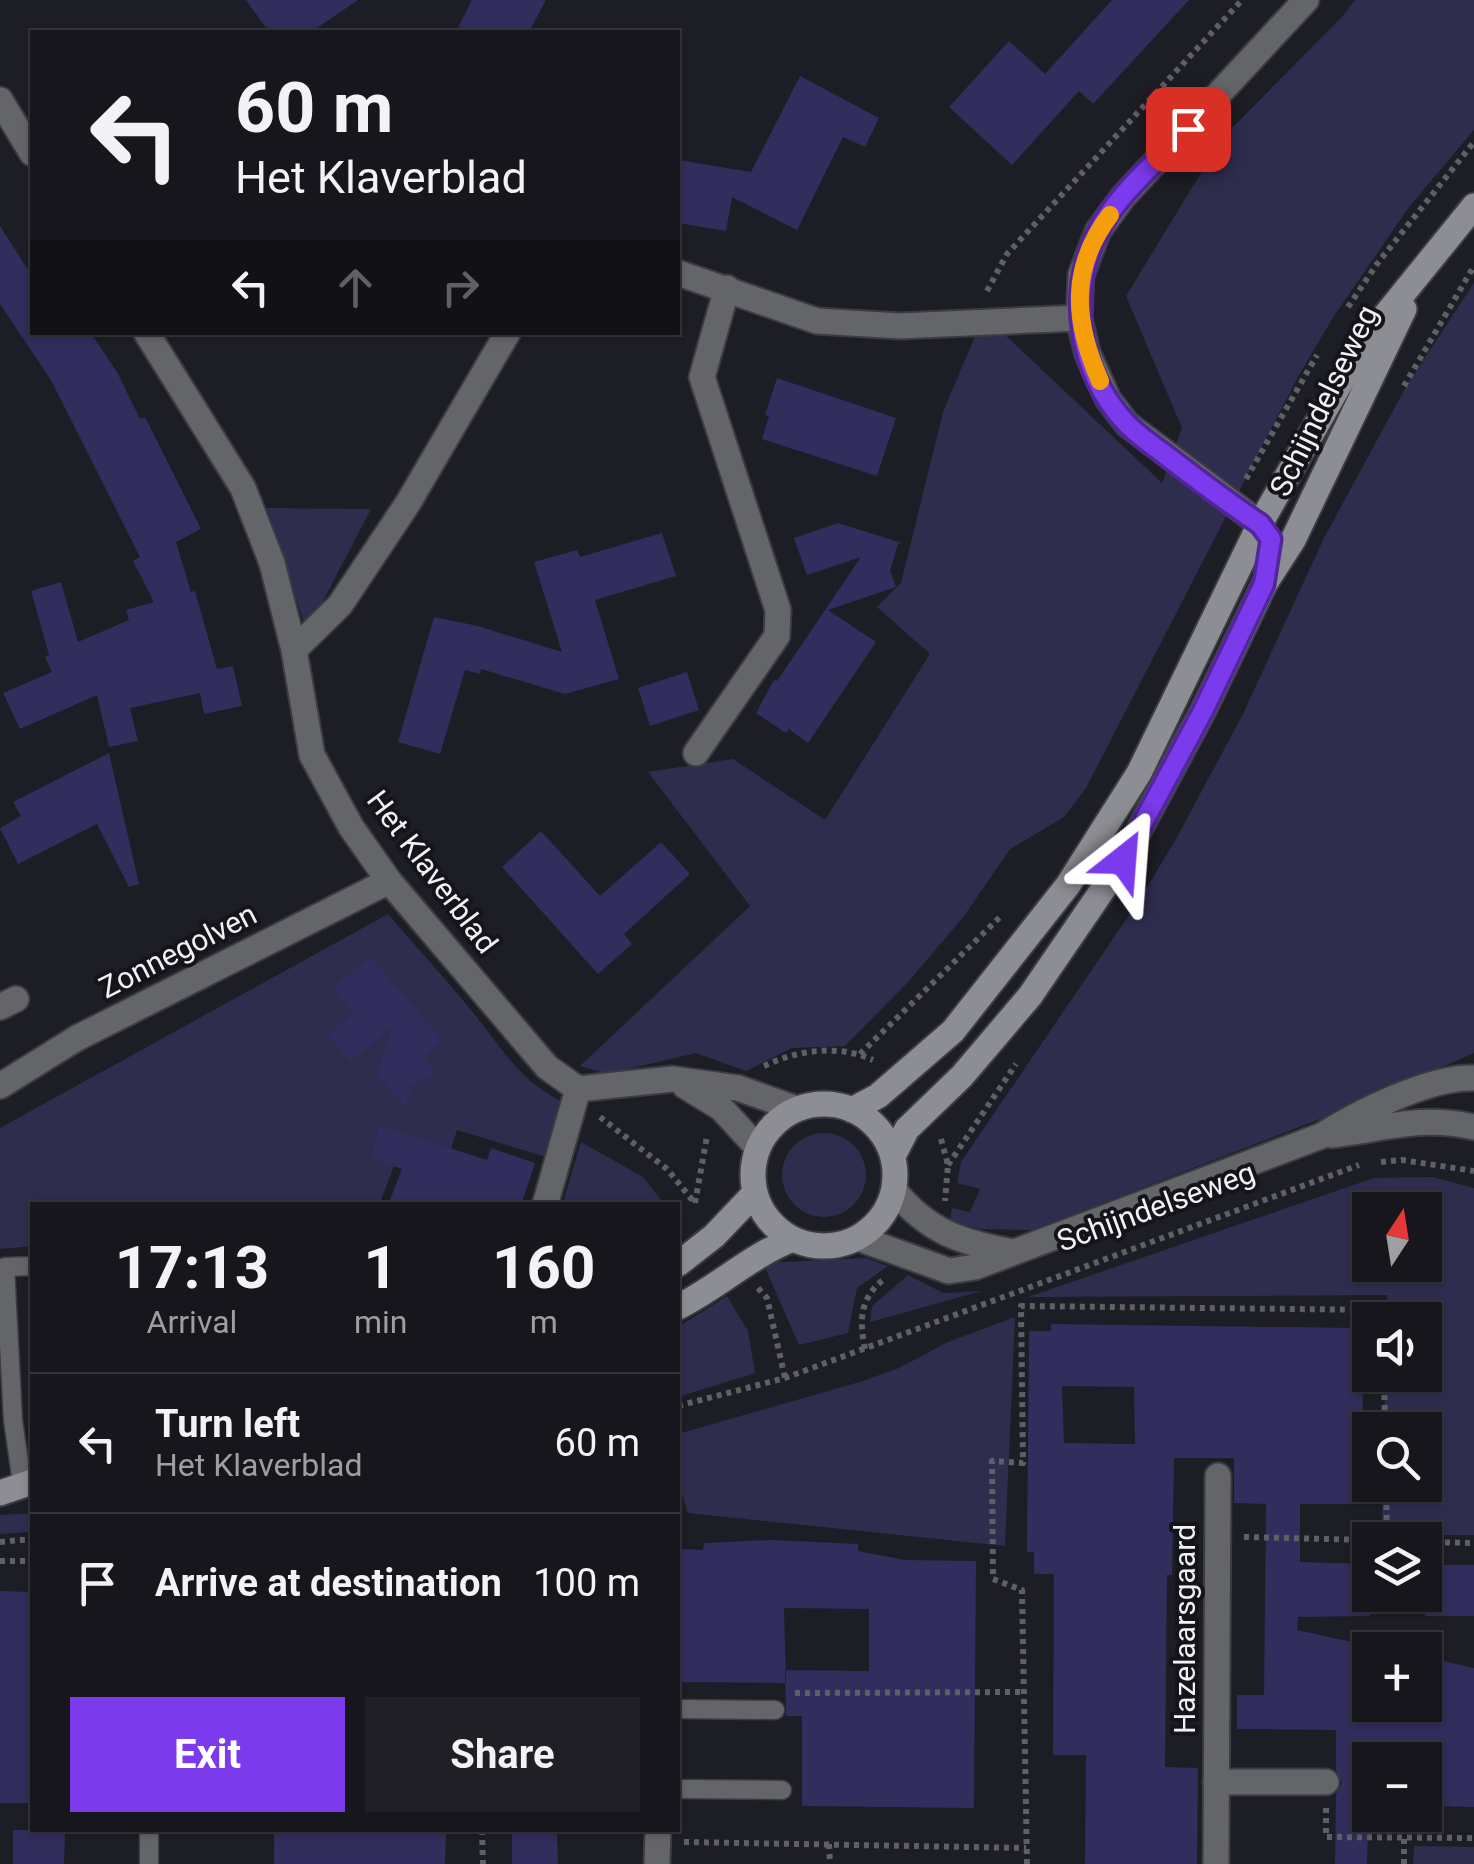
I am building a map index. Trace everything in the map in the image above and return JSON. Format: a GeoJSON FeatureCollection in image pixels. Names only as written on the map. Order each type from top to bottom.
{"type":"FeatureCollection","features":[{"type":"Feature","properties":{"kind":"main road","name":"Schijndelseweg"},"geometry":{"type":"LineString","coordinates":[[852,1110],[878,1096],[953,1031],[1068,885],[1139,773],[1260,524],[1363,343],[1474,206]]}},
{"type":"Feature","properties":{"kind":"main road","name":"Schijndelseweg"},"geometry":{"type":"LineString","coordinates":[[893,1156],[908,1129],[962,1076],[1030,996],[1123,860],[1203,711],[1264,584],[1293,540],[1422,273]]}},
{"type":"Feature","properties":{"kind":"main road"},"geometry":{"type":"LineString","coordinates":[[1260,524],[1271,539],[1264,584]]}},
{"type":"Feature","properties":{"kind":"main road"},"geometry":{"type":"LineString","coordinates":[[815,1104],[852,1110],[878,1128],[893,1156],[894,1190],[882,1218],[858,1238],[826,1246],[793,1239],[769,1220],[755,1193],[758,1148],[767,1132],[797,1109],[815,1104]]}},
{"type":"Feature","properties":{"kind":"main road"},"geometry":{"type":"LineString","coordinates":[[680,1262],[714,1236],[755,1193]]}},
{"type":"Feature","properties":{"kind":"main road"},"geometry":{"type":"LineString","coordinates":[[680,1306],[768,1249],[793,1239]]}},
{"type":"Feature","properties":{"kind":"street"},"geometry":{"type":"LineString","coordinates":[[1260,524],[1127,424],[1108,399],[1087,352],[1079,318],[1081,275],[1098,231],[1123,197],[1306,0]]}},
{"type":"Feature","properties":{"kind":"street"},"geometry":{"type":"LineString","coordinates":[[0,100],[30,151]]}},
{"type":"Feature","properties":{"kind":"street"},"geometry":{"type":"LineString","coordinates":[[680,274],[817,320],[900,326],[1079,318]]}},
{"type":"Feature","properties":{"kind":"street"},"geometry":{"type":"LineString","coordinates":[[696,753],[777,636],[778,610],[702,377],[727,288]]}},
{"type":"Feature","properties":{"kind":"street","name":"Het Klaverblad"},"geometry":{"type":"LineString","coordinates":[[148,335],[243,488],[272,563],[294,650],[312,755],[351,827],[389,881],[547,1067],[578,1089]]}},
{"type":"Feature","properties":{"kind":"street"},"geometry":{"type":"LineString","coordinates":[[294,650],[340,605],[408,503],[506,335]]}},
{"type":"Feature","properties":{"kind":"street","name":"Zonnegolven"},"geometry":{"type":"LineString","coordinates":[[0,1086],[77,1038],[389,881]]}},
{"type":"Feature","properties":{"kind":"street","name":"Schijndelseweg"},"geometry":{"type":"LineString","coordinates":[[858,1238],[949,1271],[976,1268],[1322,1136],[1363,1111],[1430,1086],[1474,1078]]}},
{"type":"Feature","properties":{"kind":"street"},"geometry":{"type":"LineString","coordinates":[[672,1079],[720,1108],[758,1148]]}},
{"type":"Feature","properties":{"kind":"street"},"geometry":{"type":"LineString","coordinates":[[546,1202],[578,1089],[672,1079],[738,1088],[797,1109]]}},
{"type":"Feature","properties":{"kind":"street","name":"Schijndelseweg"},"geometry":{"type":"LineString","coordinates":[[1322,1136],[1434,1120],[1474,1127]]}},
{"type":"Feature","properties":{"kind":"street","name":"Schijndelseweg"},"geometry":{"type":"LineString","coordinates":[[894,1190],[910,1210],[934,1227],[968,1244],[1019,1253]]}},
{"type":"Feature","properties":{"kind":"street","name":"Hazelaarsgaard"},"geometry":{"type":"LineString","coordinates":[[1216,1864],[1218,1476]]}},
{"type":"Feature","properties":{"kind":"street"},"geometry":{"type":"LineString","coordinates":[[1216,1782],[1326,1782]]}},
{"type":"Feature","properties":{"kind":"lane"},"geometry":{"type":"LineString","coordinates":[[14,1483],[6,1421],[4,1268],[30,1266]]}},
{"type":"Feature","properties":{"kind":"lane"},"geometry":{"type":"LineString","coordinates":[[680,1709],[774,1710]]}},
{"type":"Feature","properties":{"kind":"lane"},"geometry":{"type":"LineString","coordinates":[[680,1789],[782,1790]]}},
{"type":"Feature","properties":{"kind":"lane"},"geometry":{"type":"LineString","coordinates":[[149,1832],[150,1864]]}},
{"type":"Feature","properties":{"kind":"path"},"geometry":{"type":"LineString","coordinates":[[987,322],[986,292],[997,268],[1242,0]]}},
{"type":"Feature","properties":{"kind":"path"},"geometry":{"type":"LineString","coordinates":[[738,1088],[766,1065],[792,1054],[826,1050],[860,1054],[945,971]]}},
{"type":"Feature","properties":{"kind":"path"},"geometry":{"type":"LineString","coordinates":[[948,1166],[1021,1056]]}},
{"type":"Feature","properties":{"kind":"path"},"geometry":{"type":"LineString","coordinates":[[578,1089],[598,1116],[667,1169],[695,1204]]}},
{"type":"Feature","properties":{"kind":"path","name":"Schijndelseweg"},"geometry":{"type":"LineString","coordinates":[[680,1405],[785,1378],[1360,1164],[1402,1160],[1474,1171]]}},
{"type":"Feature","properties":{"kind":"path"},"geometry":{"type":"LineString","coordinates":[[1027,1864],[1022,1590],[993,1579],[992,1460],[1023,1463],[1021,1306],[1352,1310]]}},
{"type":"Feature","properties":{"kind":"path"},"geometry":{"type":"LineString","coordinates":[[1218,1536],[1352,1540]]}},
{"type":"Feature","properties":{"kind":"path"},"geometry":{"type":"LineString","coordinates":[[0,1542],[30,1539]]}},
{"type":"Feature","properties":{"kind":"path"},"geometry":{"type":"LineString","coordinates":[[1442,1542],[1474,1542]]}},
{"type":"Feature","properties":{"kind":"path"},"geometry":{"type":"LineString","coordinates":[[0,1561],[30,1561]]}},
{"type":"Feature","properties":{"kind":"path"},"geometry":{"type":"LineString","coordinates":[[774,1710],[776,1694],[1023,1692]]}},
{"type":"Feature","properties":{"kind":"path"},"geometry":{"type":"LineString","coordinates":[[1326,1782],[1326,1836],[1474,1838]]}},
{"type":"Feature","properties":{"kind":"path"},"geometry":{"type":"LineString","coordinates":[[482,1832],[483,1864]]}},
{"type":"Feature","properties":{"kind":"path"},"geometry":{"type":"LineString","coordinates":[[1404,1839],[1404,1864]]}},
{"type":"Feature","properties":{"kind":"path"},"geometry":{"type":"LineString","coordinates":[[829,1844],[830,1864]]}},
{"type":"Feature","properties":{"kind":"path"},"geometry":{"type":"LineString","coordinates":[[657,1845],[1026,1848]]}},
{"type":"Feature","properties":{"kind":"shaded area"},"geometry":{"type":"Polygon","coordinates":[[[1355,0],[1474,0],[1474,130],[1409,207],[1334,316],[1299,375],[1086,788],[1064,817],[1010,849],[964,916],[909,981],[845,1046],[792,1048],[746,1071],[696,1053],[607,1074],[580,1066],[750,906],[648,772],[733,759],[825,820],[930,654],[877,607],[901,583],[943,412],[984,315],[1162,483],[1182,428],[1126,296],[1223,137],[1355,0]]]}},
{"type":"Feature","properties":{"kind":"shaded area"},"geometry":{"type":"Polygon","coordinates":[[[1474,283],[1474,1053],[1338,1112],[1033,1230],[979,1229],[950,1221],[952,1208],[970,1212],[980,1189],[957,1183],[961,1162],[1138,902],[1176,839],[1243,714],[1324,538],[1407,385],[1474,283]]]}},
{"type":"Feature","properties":{"kind":"shaded area"},"geometry":{"type":"Polygon","coordinates":[[[267,508],[371,509],[307,632],[267,508]]]}},
{"type":"Feature","properties":{"kind":"shaded area"},"geometry":{"type":"Polygon","coordinates":[[[388,914],[513,1064],[562,1102],[546,1157],[457,1130],[450,1152],[406,1135],[380,1202],[30,1202],[30,1246],[0,1249],[0,1128],[388,914]]]}},
{"type":"Feature","properties":{"kind":"shaded area"},"geometry":{"type":"Polygon","coordinates":[[[816,1133],[832,1133],[848,1140],[859,1151],[866,1175],[863,1191],[854,1205],[832,1217],[816,1217],[800,1210],[789,1199],[782,1183],[782,1167],[789,1151],[800,1140],[816,1133]]]}},
{"type":"Feature","properties":{"kind":"shaded area"},"geometry":{"type":"Polygon","coordinates":[[[581,1142],[643,1177],[663,1202],[563,1202],[581,1142]]]}},
{"type":"Feature","properties":{"kind":"shaded area"},"geometry":{"type":"Polygon","coordinates":[[[1433,1177],[1474,1188],[1474,1535],[1442,1535],[1442,1522],[1382,1522],[1383,1502],[1442,1502],[1442,1412],[1384,1412],[1385,1392],[1442,1392],[1442,1302],[1387,1302],[1387,1295],[1028,1297],[1374,1178],[1433,1177]]]}},
{"type":"Feature","properties":{"kind":"shaded area"},"geometry":{"type":"Polygon","coordinates":[[[866,1258],[888,1266],[857,1288],[848,1333],[799,1345],[763,1263],[866,1258]]]}},
{"type":"Feature","properties":{"kind":"shaded area"},"geometry":{"type":"Polygon","coordinates":[[[908,1275],[943,1293],[982,1291],[870,1322],[872,1306],[908,1275]]]}},
{"type":"Feature","properties":{"kind":"shaded area"},"geometry":{"type":"Polygon","coordinates":[[[727,1296],[748,1331],[755,1373],[680,1396],[680,1326],[727,1296]]]}},
{"type":"Feature","properties":{"kind":"shaded area"},"geometry":{"type":"Polygon","coordinates":[[[1015,1317],[1005,1546],[688,1513],[680,1489],[680,1433],[863,1381],[899,1368],[948,1342],[1015,1317]]]}},
{"type":"Feature","properties":{"kind":"shaded area"},"geometry":{"type":"Polygon","coordinates":[[[30,1513],[30,1532],[0,1534],[0,1515],[30,1513]]]}},
{"type":"Feature","properties":{"kind":"shaded area"},"geometry":{"type":"Polygon","coordinates":[[[1414,1846],[1474,1847],[1474,1864],[1413,1864],[1414,1846]]]}},
{"type":"Feature","properties":{"kind":"building"},"geometry":{"type":"Polygon","coordinates":[[[246,0],[358,0],[314,30],[268,30],[246,0]]]}},
{"type":"Feature","properties":{"kind":"building"},"geometry":{"type":"Polygon","coordinates":[[[472,0],[546,0],[530,30],[457,30],[472,0]]]}},
{"type":"Feature","properties":{"kind":"building"},"geometry":{"type":"Polygon","coordinates":[[[1112,0],[1189,0],[1093,104],[1079,91],[1012,165],[949,107],[1009,41],[1045,74],[1112,0]]]}},
{"type":"Feature","properties":{"kind":"building"},"geometry":{"type":"Polygon","coordinates":[[[800,76],[879,118],[865,147],[843,137],[797,230],[732,197],[726,231],[680,223],[680,160],[751,172],[800,76]]]}},
{"type":"Feature","properties":{"kind":"building"},"geometry":{"type":"Polygon","coordinates":[[[0,226],[30,273],[30,335],[92,335],[117,372],[140,419],[145,417],[201,529],[176,542],[191,592],[195,591],[217,669],[233,666],[242,706],[204,714],[200,693],[130,708],[138,741],[109,747],[97,695],[20,729],[3,693],[52,672],[45,657],[49,655],[31,591],[61,582],[78,642],[129,620],[126,610],[154,602],[133,561],[140,557],[51,380],[0,304],[0,226]]]}},
{"type":"Feature","properties":{"kind":"building"},"geometry":{"type":"Polygon","coordinates":[[[777,378],[896,418],[877,476],[762,439],[777,378]]]}},
{"type":"Feature","properties":{"kind":"building"},"geometry":{"type":"Polygon","coordinates":[[[838,523],[902,543],[898,544],[890,571],[896,587],[828,610],[876,642],[808,743],[756,713],[774,680],[777,681],[861,557],[807,575],[794,538],[838,523]]]}},
{"type":"Feature","properties":{"kind":"building"},"geometry":{"type":"Polygon","coordinates":[[[662,533],[676,576],[595,600],[619,679],[565,694],[481,669],[480,674],[465,670],[440,754],[398,742],[434,617],[562,652],[534,562],[577,550],[580,557],[662,533]]]}},
{"type":"Feature","properties":{"kind":"building"},"geometry":{"type":"Polygon","coordinates":[[[687,672],[699,710],[650,726],[638,688],[687,672]]]}},
{"type":"Feature","properties":{"kind":"building"},"geometry":{"type":"Polygon","coordinates":[[[109,753],[139,884],[129,887],[97,824],[18,864],[0,828],[21,816],[13,802],[109,753]]]}},
{"type":"Feature","properties":{"kind":"building"},"geometry":{"type":"Polygon","coordinates":[[[541,831],[600,896],[661,842],[690,874],[624,934],[632,944],[598,974],[502,867],[541,831]]]}},
{"type":"Feature","properties":{"kind":"building"},"geometry":{"type":"Polygon","coordinates":[[[371,957],[442,1040],[423,1056],[437,1073],[412,1086],[405,1107],[377,1074],[392,1027],[350,1062],[328,1035],[354,1013],[333,987],[371,957]]]}},
{"type":"Feature","properties":{"kind":"building"},"geometry":{"type":"Polygon","coordinates":[[[379,1125],[487,1160],[491,1148],[535,1163],[522,1202],[389,1202],[402,1169],[372,1159],[379,1125]]]}},
{"type":"Feature","properties":{"kind":"building"},"geometry":{"type":"Polygon","coordinates":[[[1051,1324],[1352,1328],[1352,1392],[1363,1392],[1363,1412],[1352,1412],[1352,1502],[1362,1504],[1300,1504],[1300,1562],[1352,1564],[1352,1612],[1370,1612],[1370,1616],[1298,1617],[1297,1630],[1352,1642],[1352,1722],[1442,1722],[1442,1661],[1474,1668],[1474,1807],[1442,1806],[1442,1742],[1352,1742],[1352,1832],[1368,1832],[1367,1864],[1335,1864],[1336,1794],[1342,1783],[1336,1770],[1336,1730],[1237,1729],[1237,1695],[1264,1695],[1266,1504],[1234,1503],[1234,1458],[1174,1458],[1172,1575],[1167,1575],[1165,1767],[1198,1768],[1197,1864],[1085,1864],[1086,1755],[1053,1755],[1054,1574],[1034,1574],[1034,1552],[1027,1552],[1029,1331],[1051,1331],[1051,1324]],[[1062,1386],[1064,1443],[1135,1444],[1134,1387],[1062,1386]]]}},
{"type":"Feature","properties":{"kind":"building"},"geometry":{"type":"Polygon","coordinates":[[[772,1540],[858,1544],[858,1551],[905,1560],[976,1561],[974,1808],[802,1806],[802,1716],[786,1716],[785,1683],[681,1682],[682,1549],[703,1550],[704,1543],[772,1540]],[[784,1608],[786,1670],[869,1671],[869,1609],[784,1608]]]}},
{"type":"Feature","properties":{"kind":"building"},"geometry":{"type":"Polygon","coordinates":[[[1442,1565],[1474,1565],[1474,1616],[1425,1616],[1425,1612],[1442,1612],[1442,1565]]]}},
{"type":"Feature","properties":{"kind":"building"},"geometry":{"type":"Polygon","coordinates":[[[0,1591],[30,1592],[30,1803],[0,1803],[0,1591]]]}},
{"type":"Feature","properties":{"kind":"building"},"geometry":{"type":"Polygon","coordinates":[[[13,1830],[65,1832],[64,1864],[13,1864],[13,1830]]]}},
{"type":"Feature","properties":{"kind":"building"},"geometry":{"type":"Polygon","coordinates":[[[274,1832],[446,1832],[445,1864],[274,1864],[274,1832]]]}},
{"type":"Feature","properties":{"kind":"building"},"geometry":{"type":"Polygon","coordinates":[[[512,1832],[557,1832],[558,1864],[512,1864],[512,1832]]]}},
{"type":"Feature","properties":{"kind":"slow traffic"},"geometry":{"type":"LineString","coordinates":[[1100,381],[1087,352],[1079,318],[1081,275],[1098,231],[1110,215]]}},
{"type":"Feature","properties":{"kind":"route"},"geometry":{"type":"LineString","coordinates":[[1123,860],[1203,711],[1264,584],[1271,539],[1260,524],[1127,424],[1108,399],[1087,352],[1079,318],[1081,275],[1098,231],[1123,197],[1188,129]]}}]}
